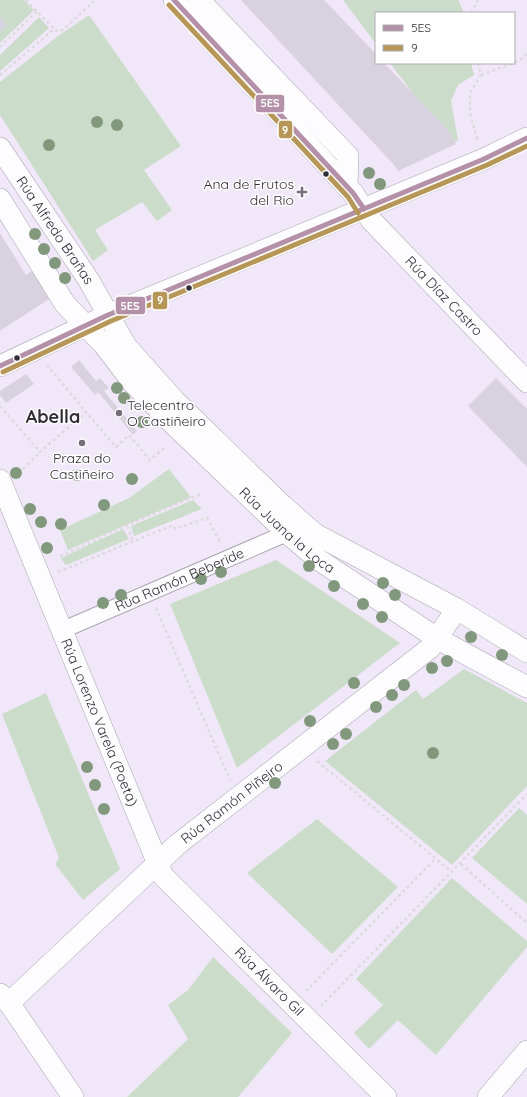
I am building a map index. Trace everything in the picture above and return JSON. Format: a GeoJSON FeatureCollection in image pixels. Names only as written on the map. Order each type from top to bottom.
{"type":"FeatureCollection","features":[{"type":"Feature","properties":{"kind":"street","name":"Rúa Díaz Castro"},"geometry":{"type":"LineString","coordinates":[[174,0],[347,186],[371,220],[527,382]]}},
{"type":"Feature","properties":{"kind":"street"},"geometry":{"type":"LineString","coordinates":[[199,0],[348,156],[347,186]]}},
{"type":"Feature","properties":{"kind":"street"},"geometry":{"type":"LineString","coordinates":[[0,366],[108,315],[484,159],[527,138]]}},
{"type":"Feature","properties":{"kind":"street","name":"Rúa Alfredo Brañas"},"geometry":{"type":"LineString","coordinates":[[0,148],[88,279],[108,315]]}},
{"type":"Feature","properties":{"kind":"street","name":"Rúa Alfredo Brañas"},"geometry":{"type":"LineString","coordinates":[[0,199],[59,296],[85,325]]}},
{"type":"Feature","properties":{"kind":"street","name":"Rúa Juana la Loca"},"geometry":{"type":"LineString","coordinates":[[108,315],[126,346],[157,383],[293,526],[320,560],[438,639],[527,687]]}},
{"type":"Feature","properties":{"kind":"street","name":"Rúa Juana la Loca"},"geometry":{"type":"LineString","coordinates":[[85,325],[104,345],[133,383],[170,421],[293,526],[315,534],[457,609],[527,652]]}},
{"type":"Feature","properties":{"kind":"street"},"geometry":{"type":"LineString","coordinates":[[0,480],[49,576]]}},
{"type":"Feature","properties":{"kind":"street","name":"Rúa Ramón Beberide"},"geometry":{"type":"LineString","coordinates":[[72,626],[229,558],[293,526]]}},
{"type":"Feature","properties":{"kind":"street","name":"Rúa Lorenzo Varela (Poeta)"},"geometry":{"type":"LineString","coordinates":[[49,576],[157,864]]}},
{"type":"Feature","properties":{"kind":"street","name":"Rúa Ramón Piñeiro"},"geometry":{"type":"LineString","coordinates":[[4,998],[178,844],[430,648],[438,639],[457,609]]}},
{"type":"Feature","properties":{"kind":"street","name":"Rúa Álvaro Gil"},"geometry":{"type":"LineString","coordinates":[[157,864],[163,876],[173,887],[386,1097]]}},
{"type":"Feature","properties":{"kind":"street"},"geometry":{"type":"LineString","coordinates":[[4,998],[73,1097]]}},
{"type":"Feature","properties":{"kind":"street"},"geometry":{"type":"LineString","coordinates":[[488,1097],[527,1051]]}},
{"type":"Feature","properties":{"kind":"path"},"geometry":{"type":"LineString","coordinates":[[26,0],[56,31],[63,30],[95,0]]}},
{"type":"Feature","properties":{"kind":"path"},"geometry":{"type":"LineString","coordinates":[[472,12],[478,0]]}},
{"type":"Feature","properties":{"kind":"path"},"geometry":{"type":"LineString","coordinates":[[0,47],[36,12]]}},
{"type":"Feature","properties":{"kind":"path"},"geometry":{"type":"LineString","coordinates":[[0,75],[54,29]]}},
{"type":"Feature","properties":{"kind":"path"},"geometry":{"type":"LineString","coordinates":[[515,63],[519,62],[527,54]]}},
{"type":"Feature","properties":{"kind":"path"},"geometry":{"type":"LineString","coordinates":[[478,64],[481,75]]}},
{"type":"Feature","properties":{"kind":"path"},"geometry":{"type":"LineString","coordinates":[[484,159],[470,113],[470,93],[481,75],[513,64]]}},
{"type":"Feature","properties":{"kind":"path"},"geometry":{"type":"LineString","coordinates":[[46,364],[116,446],[129,436],[150,460],[165,447]]}},
{"type":"Feature","properties":{"kind":"path"},"geometry":{"type":"LineString","coordinates":[[0,406],[40,452]]}},
{"type":"Feature","properties":{"kind":"path"},"geometry":{"type":"LineString","coordinates":[[23,469],[40,452],[86,412]]}},
{"type":"Feature","properties":{"kind":"path"},"geometry":{"type":"LineString","coordinates":[[60,556],[203,493]]}},
{"type":"Feature","properties":{"kind":"path"},"geometry":{"type":"LineString","coordinates":[[49,576],[173,525],[175,529],[207,518],[229,558]]}},
{"type":"Feature","properties":{"kind":"path"},"geometry":{"type":"LineString","coordinates":[[127,526],[133,541]]}},
{"type":"Feature","properties":{"kind":"path"},"geometry":{"type":"LineString","coordinates":[[149,593],[230,781]]}},
{"type":"Feature","properties":{"kind":"path"},"geometry":{"type":"LineString","coordinates":[[316,760],[452,872]]}},
{"type":"Feature","properties":{"kind":"path"},"geometry":{"type":"LineString","coordinates":[[321,1006],[527,795]]}},
{"type":"Feature","properties":{"kind":"path"},"geometry":{"type":"LineString","coordinates":[[305,991],[435,858]]}},
{"type":"Feature","properties":{"kind":"path"},"geometry":{"type":"LineString","coordinates":[[461,864],[527,922]]}},
{"type":"Feature","properties":{"kind":"green space"},"geometry":{"type":"Polygon","coordinates":[[[0,0],[24,0],[34,10],[0,43],[0,31],[7,25],[0,17],[0,0]]]}},
{"type":"Feature","properties":{"kind":"green space"},"geometry":{"type":"Polygon","coordinates":[[[343,0],[458,0],[464,12],[375,12],[375,43],[343,0]]]}},
{"type":"Feature","properties":{"kind":"green space"},"geometry":{"type":"Polygon","coordinates":[[[89,15],[181,146],[144,170],[172,210],[157,221],[142,202],[95,230],[108,250],[93,261],[0,115],[0,82],[58,36],[89,15]]]}},
{"type":"Feature","properties":{"kind":"green space"},"geometry":{"type":"Polygon","coordinates":[[[39,17],[49,28],[0,71],[0,55],[39,17]]]}},
{"type":"Feature","properties":{"kind":"green space"},"geometry":{"type":"Polygon","coordinates":[[[391,64],[471,64],[474,75],[458,85],[451,101],[458,140],[451,144],[391,64]]]}},
{"type":"Feature","properties":{"kind":"green space"},"geometry":{"type":"Polygon","coordinates":[[[169,469],[191,497],[68,550],[60,530],[129,498],[169,469]]]}},
{"type":"Feature","properties":{"kind":"green space"},"geometry":{"type":"Polygon","coordinates":[[[193,500],[202,509],[134,536],[131,526],[193,500]]]}},
{"type":"Feature","properties":{"kind":"green space"},"geometry":{"type":"Polygon","coordinates":[[[123,529],[129,539],[66,565],[61,559],[63,557],[123,529]]]}},
{"type":"Feature","properties":{"kind":"green space"},"geometry":{"type":"Polygon","coordinates":[[[276,560],[400,643],[237,768],[170,604],[276,560]]]}},
{"type":"Feature","properties":{"kind":"green space"},"geometry":{"type":"Polygon","coordinates":[[[464,669],[527,703],[527,786],[452,865],[325,761],[416,690],[423,699],[464,669]]]}},
{"type":"Feature","properties":{"kind":"green space"},"geometry":{"type":"Polygon","coordinates":[[[46,693],[120,869],[83,900],[55,864],[59,858],[2,714],[46,693]]]}},
{"type":"Feature","properties":{"kind":"green space"},"geometry":{"type":"Polygon","coordinates":[[[519,808],[527,815],[527,904],[472,858],[519,808]]]}},
{"type":"Feature","properties":{"kind":"green space"},"geometry":{"type":"Polygon","coordinates":[[[317,819],[398,887],[332,954],[247,873],[317,819]]]}},
{"type":"Feature","properties":{"kind":"green space"},"geometry":{"type":"Polygon","coordinates":[[[452,878],[527,941],[527,947],[436,1055],[398,1020],[369,1049],[354,1033],[383,1005],[356,979],[452,878]]]}},
{"type":"Feature","properties":{"kind":"green space"},"geometry":{"type":"Polygon","coordinates":[[[213,957],[292,1033],[238,1097],[127,1097],[188,1039],[168,1005],[188,990],[213,957]]]}},
{"type":"Feature","properties":{"kind":"building"},"geometry":{"type":"Polygon","coordinates":[[[241,0],[324,0],[375,53],[375,64],[385,64],[450,132],[456,144],[398,171],[241,0]]]}},
{"type":"Feature","properties":{"kind":"building"},"geometry":{"type":"Polygon","coordinates":[[[0,17],[7,25],[0,31],[0,17]]]}},
{"type":"Feature","properties":{"kind":"building"},"geometry":{"type":"Polygon","coordinates":[[[0,233],[26,275],[32,271],[49,299],[0,331],[0,233]]]}},
{"type":"Feature","properties":{"kind":"building","name":"Telecentro O Castiñeiro"},"geometry":{"type":"Polygon","coordinates":[[[79,360],[96,381],[100,378],[109,388],[104,391],[137,431],[133,435],[98,392],[95,395],[71,367],[79,360]]]}},
{"type":"Feature","properties":{"kind":"building"},"geometry":{"type":"Polygon","coordinates":[[[26,374],[34,384],[6,403],[0,395],[0,391],[26,374]]]}},
{"type":"Feature","properties":{"kind":"building"},"geometry":{"type":"Polygon","coordinates":[[[496,378],[527,409],[527,467],[468,406],[496,378]]]}},
{"type":"Feature","properties":{"kind":"transit line","name":"5ES"},"geometry":{"type":"LineString","coordinates":[[174,0],[353,193],[364,209]]}},
{"type":"Feature","properties":{"kind":"transit line","name":"9"},"geometry":{"type":"LineString","coordinates":[[169,5],[348,197],[358,213]]}},
{"type":"Feature","properties":{"kind":"transit line","name":"5ES"},"geometry":{"type":"LineString","coordinates":[[0,366],[108,315],[484,159],[527,138]]}},
{"type":"Feature","properties":{"kind":"transit line","name":"9"},"geometry":{"type":"LineString","coordinates":[[3,372],[111,321],[487,165],[527,146]]}},
{"type":"Feature","properties":{"kind":"place","name":"Ana de Frutos del Rio"},"geometry":{"type":"Point","coordinates":[302,192]}},
{"type":"Feature","properties":{"kind":"place","name":"Telecentro O Castiñeiro"},"geometry":{"type":"Point","coordinates":[119,413]}},
{"type":"Feature","properties":{"kind":"place","name":"Praza do Castiñeiro"},"geometry":{"type":"Point","coordinates":[82,443]}},
{"type":"Feature","properties":{"kind":"district","name":"Abella"},"geometry":{"type":"Point","coordinates":[53,416]}}]}
